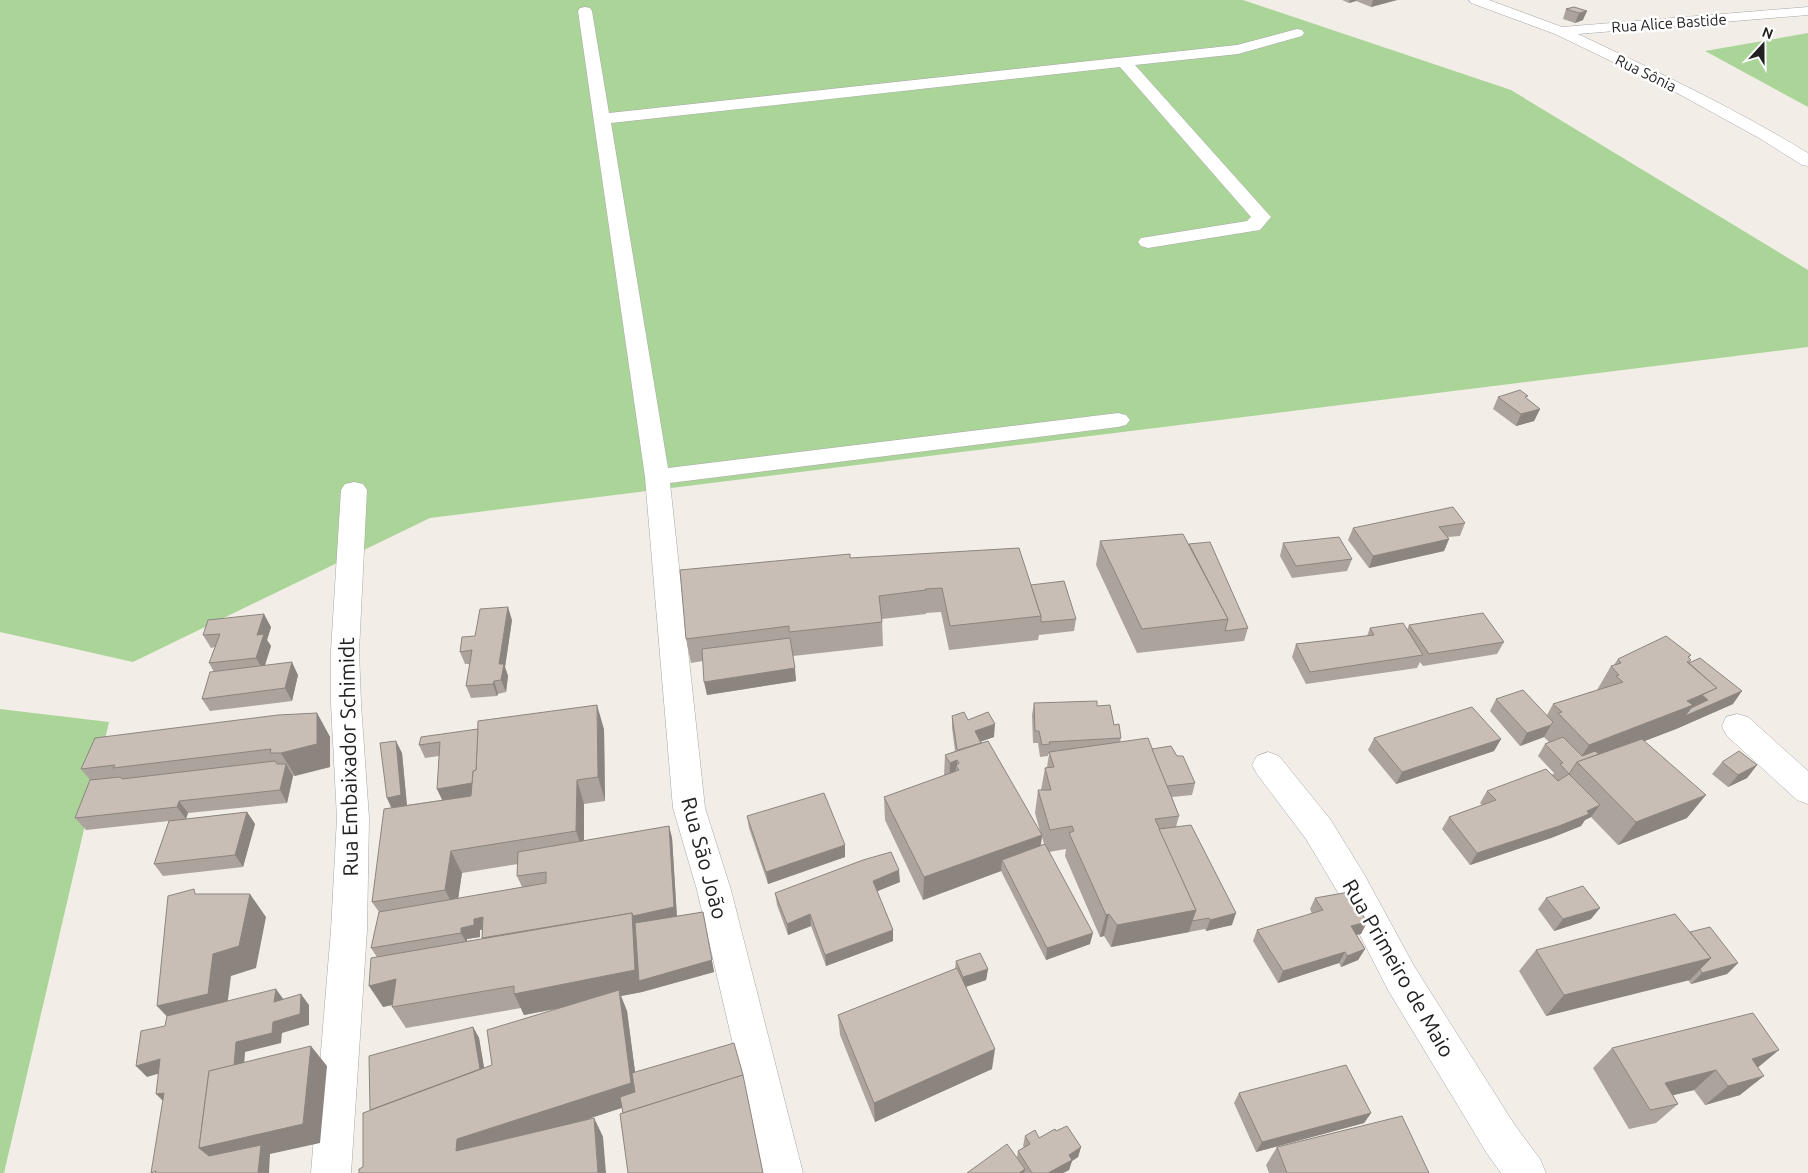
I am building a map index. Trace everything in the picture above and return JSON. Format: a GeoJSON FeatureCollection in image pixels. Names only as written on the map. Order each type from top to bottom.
{"type":"FeatureCollection","features":[{"type":"Feature","properties":{"kind":"street","name":"Rua Sônia"},"geometry":{"type":"LineString","coordinates":[[1476,0],[1560,31],[1691,95],[1765,134],[1808,161]]}},
{"type":"Feature","properties":{"kind":"street","name":"Rua São João"},"geometry":{"type":"LineString","coordinates":[[585,11],[657,477],[689,808],[714,890],[783,1173]]}},
{"type":"Feature","properties":{"kind":"street","name":"Rua Alice Bastide"},"geometry":{"type":"LineString","coordinates":[[1560,31],[1808,11]]}},
{"type":"Feature","properties":{"kind":"street"},"geometry":{"type":"LineString","coordinates":[[602,119],[1238,49],[1297,33]]}},
{"type":"Feature","properties":{"kind":"street"},"geometry":{"type":"LineString","coordinates":[[1124,62],[1261,217],[1253,226],[1148,242]]}},
{"type":"Feature","properties":{"kind":"street"},"geometry":{"type":"LineString","coordinates":[[657,477],[1118,420]]}},
{"type":"Feature","properties":{"kind":"street","name":"Rua Embaixador Schimidt"},"geometry":{"type":"LineString","coordinates":[[331,1173],[354,818],[346,704],[346,651],[354,490]]}},
{"type":"Feature","properties":{"kind":"street"},"geometry":{"type":"LineString","coordinates":[[1738,726],[1808,790]]}},
{"type":"Feature","properties":{"kind":"street","name":"Rua Primeiro de Maio"},"geometry":{"type":"LineString","coordinates":[[1268,766],[1318,829],[1352,885],[1401,978],[1500,1138],[1526,1173]]}},
{"type":"Feature","properties":{"kind":"green space"},"geometry":{"type":"Polygon","coordinates":[[[0,0],[1243,0],[1511,90],[1808,270],[1808,347],[430,518],[133,662],[0,632],[0,0]]]}},
{"type":"Feature","properties":{"kind":"green space"},"geometry":{"type":"Polygon","coordinates":[[[1808,33],[1808,107],[1705,51],[1808,33]]]}},
{"type":"Feature","properties":{"kind":"green space"},"geometry":{"type":"Polygon","coordinates":[[[0,709],[109,722],[4,1173],[0,1173],[0,709]]]}},
{"type":"Feature","properties":{"kind":"building"},"geometry":{"type":"Polygon","coordinates":[[[1574,7],[1587,11],[1579,13],[1566,9],[1574,7]]]}},
{"type":"Feature","properties":{"kind":"building"},"geometry":{"type":"Polygon","coordinates":[[[1520,390],[1528,396],[1525,397],[1540,409],[1521,414],[1498,397],[1520,390]]]}},
{"type":"Feature","properties":{"kind":"building"},"geometry":{"type":"Polygon","coordinates":[[[1453,507],[1465,523],[1439,527],[1449,539],[1373,556],[1353,528],[1453,507]]]}},
{"type":"Feature","properties":{"kind":"building"},"geometry":{"type":"Polygon","coordinates":[[[1183,534],[1228,619],[1142,629],[1100,541],[1183,534]]]}},
{"type":"Feature","properties":{"kind":"building"},"geometry":{"type":"Polygon","coordinates":[[[1339,537],[1352,559],[1296,566],[1283,543],[1339,537]]]}},
{"type":"Feature","properties":{"kind":"building"},"geometry":{"type":"Polygon","coordinates":[[[1210,542],[1248,628],[1225,631],[1228,619],[1189,544],[1210,542]]]}},
{"type":"Feature","properties":{"kind":"building"},"geometry":{"type":"Polygon","coordinates":[[[1019,548],[1041,616],[950,626],[942,588],[925,589],[879,596],[882,622],[789,632],[789,626],[686,639],[680,570],[850,554],[850,558],[1019,548]]]}},
{"type":"Feature","properties":{"kind":"building"},"geometry":{"type":"Polygon","coordinates":[[[1064,581],[1076,619],[1041,622],[1041,616],[1031,585],[1064,581]]]}},
{"type":"Feature","properties":{"kind":"building"},"geometry":{"type":"Polygon","coordinates":[[[508,607],[499,664],[504,664],[501,680],[494,681],[493,684],[466,686],[472,650],[460,652],[462,637],[475,636],[480,609],[508,607]]]}},
{"type":"Feature","properties":{"kind":"building"},"geometry":{"type":"Polygon","coordinates":[[[1483,613],[1504,642],[1429,654],[1409,625],[1483,613]]]}},
{"type":"Feature","properties":{"kind":"building"},"geometry":{"type":"Polygon","coordinates":[[[264,614],[257,635],[264,634],[256,658],[209,663],[220,634],[203,635],[208,620],[264,614]]]}},
{"type":"Feature","properties":{"kind":"building"},"geometry":{"type":"Polygon","coordinates":[[[1403,623],[1423,655],[1310,672],[1296,644],[1374,635],[1370,628],[1403,623]]]}},
{"type":"Feature","properties":{"kind":"building"},"geometry":{"type":"Polygon","coordinates":[[[1666,636],[1691,655],[1688,657],[1691,660],[1687,662],[1717,688],[1687,701],[1693,705],[1589,745],[1558,713],[1562,712],[1553,704],[1623,682],[1616,676],[1619,675],[1611,666],[1621,663],[1618,659],[1666,636]]]}},
{"type":"Feature","properties":{"kind":"building"},"geometry":{"type":"Polygon","coordinates":[[[790,638],[795,668],[704,682],[702,649],[790,638]]]}},
{"type":"Feature","properties":{"kind":"building"},"geometry":{"type":"Polygon","coordinates":[[[1700,658],[1742,691],[1685,716],[1691,708],[1708,700],[1702,695],[1717,688],[1689,663],[1700,658]]]}},
{"type":"Feature","properties":{"kind":"building"},"geometry":{"type":"Polygon","coordinates":[[[292,662],[285,688],[202,699],[210,672],[292,662]]]}},
{"type":"Feature","properties":{"kind":"building"},"geometry":{"type":"Polygon","coordinates":[[[1523,690],[1553,722],[1551,725],[1527,733],[1496,699],[1523,690]]]}},
{"type":"Feature","properties":{"kind":"building"},"geometry":{"type":"Polygon","coordinates":[[[1097,701],[1097,706],[1110,705],[1114,725],[1119,724],[1121,738],[1049,742],[1050,744],[1042,745],[1039,731],[1035,731],[1034,703],[1097,701]]]}},
{"type":"Feature","properties":{"kind":"building"},"geometry":{"type":"Polygon","coordinates":[[[597,705],[598,777],[577,780],[576,831],[451,851],[445,890],[372,902],[384,809],[471,796],[473,771],[476,770],[478,721],[597,705]]]}},
{"type":"Feature","properties":{"kind":"building"},"geometry":{"type":"Polygon","coordinates":[[[1472,707],[1501,739],[1402,772],[1374,738],[1472,707]]]}},
{"type":"Feature","properties":{"kind":"building"},"geometry":{"type":"Polygon","coordinates":[[[964,712],[968,720],[988,712],[995,724],[975,731],[981,743],[958,750],[952,716],[964,712]]]}},
{"type":"Feature","properties":{"kind":"building"},"geometry":{"type":"Polygon","coordinates":[[[317,713],[317,744],[281,753],[270,753],[271,749],[113,768],[115,765],[81,769],[95,738],[278,715],[317,713]]]}},
{"type":"Feature","properties":{"kind":"building"},"geometry":{"type":"Polygon","coordinates":[[[478,729],[476,770],[473,771],[472,783],[437,789],[440,742],[419,745],[421,737],[478,729]]]}},
{"type":"Feature","properties":{"kind":"building"},"geometry":{"type":"Polygon","coordinates":[[[1563,737],[1582,756],[1595,751],[1599,754],[1577,762],[1569,774],[1560,764],[1563,763],[1545,744],[1563,737]]]}},
{"type":"Feature","properties":{"kind":"building"},"geometry":{"type":"Polygon","coordinates":[[[1148,738],[1179,816],[1155,819],[1196,910],[1117,925],[1109,914],[1106,915],[1069,833],[1074,831],[1072,826],[1050,830],[1038,790],[1051,790],[1045,768],[1054,767],[1049,752],[1148,738]]]}},
{"type":"Feature","properties":{"kind":"building"},"geometry":{"type":"Polygon","coordinates":[[[1642,739],[1706,795],[1636,822],[1577,762],[1642,739]]]}},
{"type":"Feature","properties":{"kind":"building"},"geometry":{"type":"Polygon","coordinates":[[[396,741],[401,795],[387,798],[380,743],[396,741]]]}},
{"type":"Feature","properties":{"kind":"building"},"geometry":{"type":"Polygon","coordinates":[[[988,741],[1042,835],[924,877],[884,797],[959,770],[956,766],[959,763],[957,760],[950,763],[945,755],[988,741]]]}},
{"type":"Feature","properties":{"kind":"building"},"geometry":{"type":"Polygon","coordinates":[[[1171,746],[1177,756],[1183,756],[1195,783],[1167,786],[1152,749],[1171,746]]]}},
{"type":"Feature","properties":{"kind":"building"},"geometry":{"type":"Polygon","coordinates":[[[1739,751],[1757,765],[1738,775],[1722,762],[1739,751]]]}},
{"type":"Feature","properties":{"kind":"building"},"geometry":{"type":"Polygon","coordinates":[[[275,761],[277,764],[286,764],[280,790],[179,801],[177,807],[75,818],[90,780],[120,777],[122,779],[275,761]]]}},
{"type":"Feature","properties":{"kind":"building"},"geometry":{"type":"Polygon","coordinates":[[[1546,769],[1558,781],[1569,774],[1600,805],[1587,811],[1589,814],[1559,826],[1477,853],[1449,817],[1496,800],[1487,791],[1546,769]]]}},
{"type":"Feature","properties":{"kind":"building"},"geometry":{"type":"Polygon","coordinates":[[[824,793],[845,845],[766,872],[747,816],[824,793]]]}},
{"type":"Feature","properties":{"kind":"building"},"geometry":{"type":"Polygon","coordinates":[[[247,812],[235,855],[154,864],[169,821],[247,812]]]}},
{"type":"Feature","properties":{"kind":"building"},"geometry":{"type":"Polygon","coordinates":[[[1191,825],[1236,913],[1210,920],[1209,918],[1192,921],[1196,910],[1159,829],[1191,825]]]}},
{"type":"Feature","properties":{"kind":"building"},"geometry":{"type":"Polygon","coordinates":[[[669,826],[674,907],[633,916],[632,913],[482,938],[483,917],[474,919],[474,925],[461,928],[461,933],[371,948],[379,912],[546,883],[546,872],[517,876],[518,852],[669,826]]]}},
{"type":"Feature","properties":{"kind":"building"},"geometry":{"type":"Polygon","coordinates":[[[1045,844],[1093,933],[1047,948],[1002,860],[1045,844]]]}},
{"type":"Feature","properties":{"kind":"building"},"geometry":{"type":"Polygon","coordinates":[[[891,852],[899,870],[873,881],[893,930],[825,955],[810,914],[787,924],[775,893],[863,860],[891,852]]]}},
{"type":"Feature","properties":{"kind":"building"},"geometry":{"type":"Polygon","coordinates":[[[1583,886],[1600,908],[1563,919],[1546,898],[1583,886]]]}},
{"type":"Feature","properties":{"kind":"building"},"geometry":{"type":"Polygon","coordinates":[[[194,889],[195,894],[250,894],[239,946],[213,954],[208,994],[157,1006],[168,896],[194,889]]]}},
{"type":"Feature","properties":{"kind":"building"},"geometry":{"type":"Polygon","coordinates":[[[1349,892],[1367,922],[1351,926],[1365,949],[1347,956],[1345,952],[1283,971],[1257,930],[1323,910],[1315,898],[1349,892]]]}},
{"type":"Feature","properties":{"kind":"building"},"geometry":{"type":"Polygon","coordinates":[[[703,912],[712,960],[639,981],[635,923],[703,912]]]}},
{"type":"Feature","properties":{"kind":"building"},"geometry":{"type":"Polygon","coordinates":[[[632,913],[635,970],[514,994],[514,986],[392,1007],[396,979],[369,986],[371,958],[632,913]]]}},
{"type":"Feature","properties":{"kind":"building"},"geometry":{"type":"Polygon","coordinates":[[[1675,914],[1711,958],[1564,995],[1536,950],[1675,914]]]}},
{"type":"Feature","properties":{"kind":"building"},"geometry":{"type":"Polygon","coordinates":[[[1710,927],[1738,963],[1702,973],[1700,969],[1711,958],[1690,932],[1710,927]]]}},
{"type":"Feature","properties":{"kind":"building"},"geometry":{"type":"Polygon","coordinates":[[[980,953],[988,969],[963,977],[956,961],[980,953]]]}},
{"type":"Feature","properties":{"kind":"building"},"geometry":{"type":"Polygon","coordinates":[[[957,968],[995,1049],[874,1103],[838,1015],[957,968]]]}},
{"type":"Feature","properties":{"kind":"building"},"geometry":{"type":"Polygon","coordinates":[[[276,989],[274,1002],[301,994],[300,1014],[273,1022],[272,1033],[236,1042],[234,1065],[209,1071],[199,1148],[209,1156],[261,1145],[258,1173],[155,1173],[156,1171],[151,1173],[164,1093],[156,1094],[160,1059],[136,1066],[141,1031],[165,1026],[167,1016],[276,989]]]}},
{"type":"Feature","properties":{"kind":"building"},"geometry":{"type":"Polygon","coordinates":[[[619,990],[631,1083],[457,1139],[456,1151],[594,1118],[598,1173],[359,1173],[359,1169],[363,1167],[363,1113],[492,1065],[487,1030],[619,990]]]}},
{"type":"Feature","properties":{"kind":"building"},"geometry":{"type":"Polygon","coordinates":[[[1753,1013],[1779,1050],[1752,1059],[1764,1076],[1728,1086],[1716,1070],[1665,1083],[1678,1104],[1650,1110],[1612,1048],[1753,1013]]]}},
{"type":"Feature","properties":{"kind":"building"},"geometry":{"type":"Polygon","coordinates":[[[473,1027],[480,1069],[370,1110],[369,1056],[473,1027]]]}},
{"type":"Feature","properties":{"kind":"building"},"geometry":{"type":"Polygon","coordinates":[[[734,1043],[743,1075],[623,1113],[620,1097],[635,1092],[632,1073],[734,1043]]]}},
{"type":"Feature","properties":{"kind":"building"},"geometry":{"type":"Polygon","coordinates":[[[311,1046],[303,1124],[199,1148],[209,1071],[311,1046]]]}},
{"type":"Feature","properties":{"kind":"building"},"geometry":{"type":"Polygon","coordinates":[[[1346,1065],[1371,1113],[1262,1142],[1239,1093],[1346,1065]]]}},
{"type":"Feature","properties":{"kind":"building"},"geometry":{"type":"Polygon","coordinates":[[[743,1075],[763,1173],[628,1173],[620,1114],[743,1075]]]}},
{"type":"Feature","properties":{"kind":"building"},"geometry":{"type":"Polygon","coordinates":[[[1402,1116],[1429,1173],[1287,1173],[1277,1147],[1402,1116]]]}},
{"type":"Feature","properties":{"kind":"building"},"geometry":{"type":"Polygon","coordinates":[[[1067,1126],[1081,1147],[1069,1155],[1072,1160],[1048,1173],[1032,1173],[1018,1151],[1030,1144],[1025,1136],[1035,1130],[1039,1138],[1055,1129],[1056,1131],[1067,1126]]]}},
{"type":"Feature","properties":{"kind":"building"},"geometry":{"type":"Polygon","coordinates":[[[1007,1144],[1025,1169],[1019,1173],[967,1173],[1007,1144]]]}}]}
